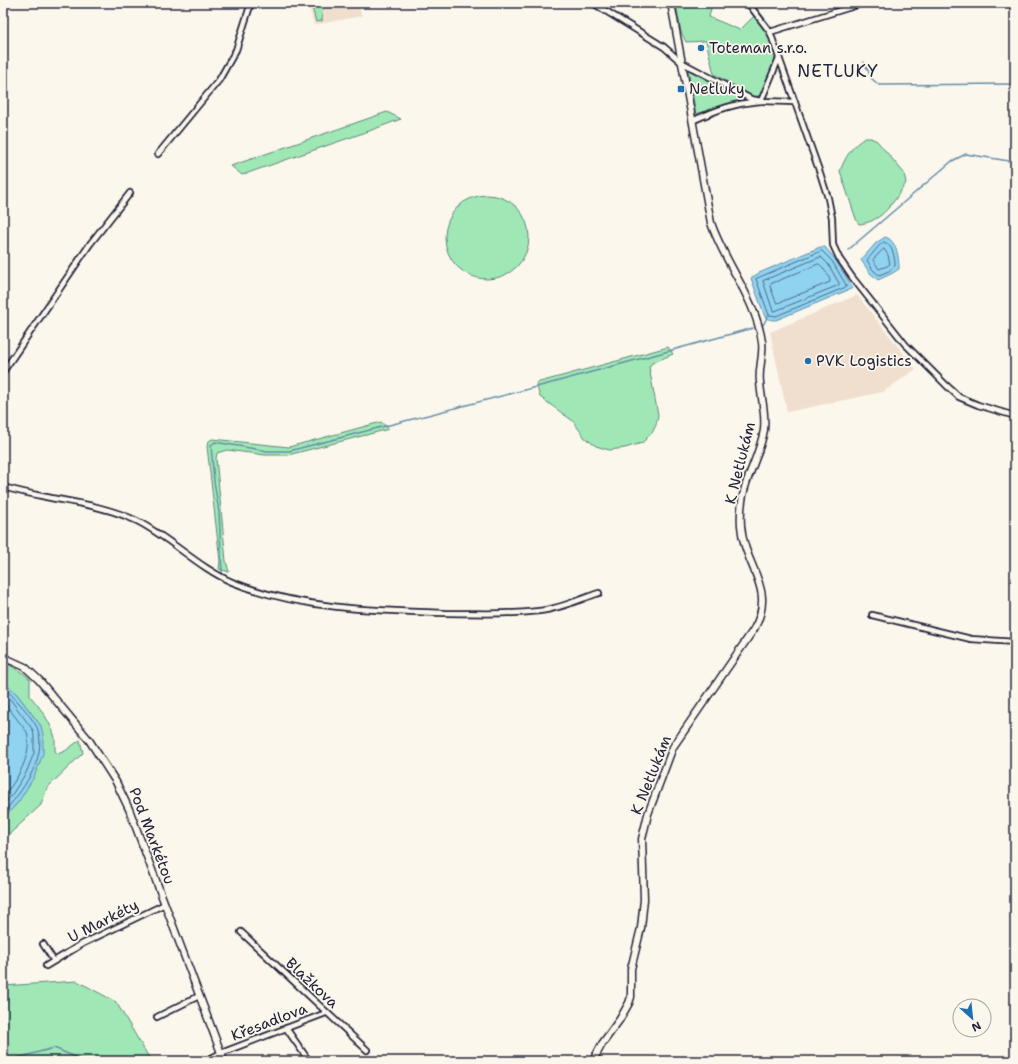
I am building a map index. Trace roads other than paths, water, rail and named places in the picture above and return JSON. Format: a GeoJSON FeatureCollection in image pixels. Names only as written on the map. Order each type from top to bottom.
{"type":"FeatureCollection","features":[{"type":"Feature","properties":{"kind":"street"},"geometry":{"type":"LineString","coordinates":[[158,154],[219,80],[236,50],[250,12],[251,3]]}},
{"type":"Feature","properties":{"kind":"street"},"geometry":{"type":"LineString","coordinates":[[593,3],[664,48],[682,62],[751,99],[761,101]]}},
{"type":"Feature","properties":{"kind":"street","name":"K Netlukám"},"geometry":{"type":"LineString","coordinates":[[593,1061],[629,1002],[631,993],[630,970],[641,928],[644,899],[642,838],[648,814],[673,747],[754,629],[760,617],[763,604],[762,587],[745,547],[741,518],[744,490],[760,449],[764,431],[764,404],[760,373],[762,343],[750,302],[719,244],[711,223],[671,3]]}},
{"type":"Feature","properties":{"kind":"street"},"geometry":{"type":"LineString","coordinates":[[748,3],[770,32],[795,102],[828,198],[832,218],[833,245],[839,258],[905,344],[959,397],[978,405],[1015,416]]}},
{"type":"Feature","properties":{"kind":"street"},"geometry":{"type":"LineString","coordinates":[[770,32],[864,3]]}},
{"type":"Feature","properties":{"kind":"street"},"geometry":{"type":"LineString","coordinates":[[761,101],[779,58]]}},
{"type":"Feature","properties":{"kind":"street"},"geometry":{"type":"LineString","coordinates":[[692,121],[714,111],[743,103],[761,101],[795,102]]}},
{"type":"Feature","properties":{"kind":"street"},"geometry":{"type":"LineString","coordinates":[[3,372],[90,244],[130,193]]}},
{"type":"Feature","properties":{"kind":"street"},"geometry":{"type":"LineString","coordinates":[[3,487],[45,497],[93,505],[116,512],[137,521],[216,574],[258,592],[288,599],[323,605],[393,612],[508,614],[554,609],[600,593]]}},
{"type":"Feature","properties":{"kind":"street"},"geometry":{"type":"LineString","coordinates":[[872,615],[971,639],[1015,642]]}},
{"type":"Feature","properties":{"kind":"street","name":"Pod Markétou"},"geometry":{"type":"LineString","coordinates":[[3,657],[25,667],[40,680],[93,746],[116,782],[123,796],[224,1061]]}},
{"type":"Feature","properties":{"kind":"street","name":"U Markéty"},"geometry":{"type":"LineString","coordinates":[[46,966],[82,944],[164,904]]}},
{"type":"Feature","properties":{"kind":"street","name":"Blažkova"},"geometry":{"type":"LineString","coordinates":[[241,932],[367,1050]]}},
{"type":"Feature","properties":{"kind":"street"},"geometry":{"type":"LineString","coordinates":[[44,944],[54,961]]}},
{"type":"Feature","properties":{"kind":"street"},"geometry":{"type":"LineString","coordinates":[[157,1017],[199,996]]}},
{"type":"Feature","properties":{"kind":"street","name":"Křesadlova"},"geometry":{"type":"LineString","coordinates":[[205,1061],[221,1053],[326,1013]]}},
{"type":"Feature","properties":{"kind":"street"},"geometry":{"type":"LineString","coordinates":[[286,1028],[310,1061]]}},
{"type":"Feature","properties":{"kind":"water"},"geometry":{"type":"Polygon","coordinates":[[[885,237],[895,246],[898,255],[899,269],[878,280],[870,273],[861,260],[876,243],[885,237]]]}},
{"type":"Feature","properties":{"kind":"water"},"geometry":{"type":"Polygon","coordinates":[[[820,247],[825,247],[835,259],[853,288],[776,320],[765,317],[751,278],[759,273],[820,247]]]}},
{"type":"Feature","properties":{"kind":"water"},"geometry":{"type":"Polygon","coordinates":[[[3,682],[16,693],[41,726],[43,735],[43,754],[34,777],[19,801],[3,819],[3,682]]]}},
{"type":"Feature","properties":{"kind":"waterway"},"geometry":{"type":"LineString","coordinates":[[752,3],[771,27]]}},
{"type":"Feature","properties":{"kind":"waterway"},"geometry":{"type":"LineString","coordinates":[[864,62],[872,79],[879,85],[1015,84]]}},
{"type":"Feature","properties":{"kind":"waterway"},"geometry":{"type":"LineString","coordinates":[[848,250],[952,161],[966,154],[1015,162]]}},
{"type":"Feature","properties":{"kind":"waterway"},"geometry":{"type":"LineString","coordinates":[[763,325],[768,316]]}},
{"type":"Feature","properties":{"kind":"waterway"},"geometry":{"type":"LineString","coordinates":[[222,573],[219,512],[214,481],[211,445],[215,442],[267,451],[289,451],[544,385],[753,328]]}},
{"type":"Feature","properties":{"kind":"waterway"},"geometry":{"type":"LineString","coordinates":[[6,1061],[54,1048],[85,1061]]}},
{"type":"Feature","properties":{"kind":"place","name":"Toteman s.r.o."},"geometry":{"type":"Point","coordinates":[701,48]}},
{"type":"Feature","properties":{"kind":"place","name":"Netluky"},"geometry":{"type":"Point","coordinates":[681,89]}},
{"type":"Feature","properties":{"kind":"place","name":"PVK Logistics"},"geometry":{"type":"Point","coordinates":[808,361]}},
{"type":"Feature","properties":{"kind":"district","name":"NETLUKY"},"geometry":{"type":"Point","coordinates":[838,71]}}]}
